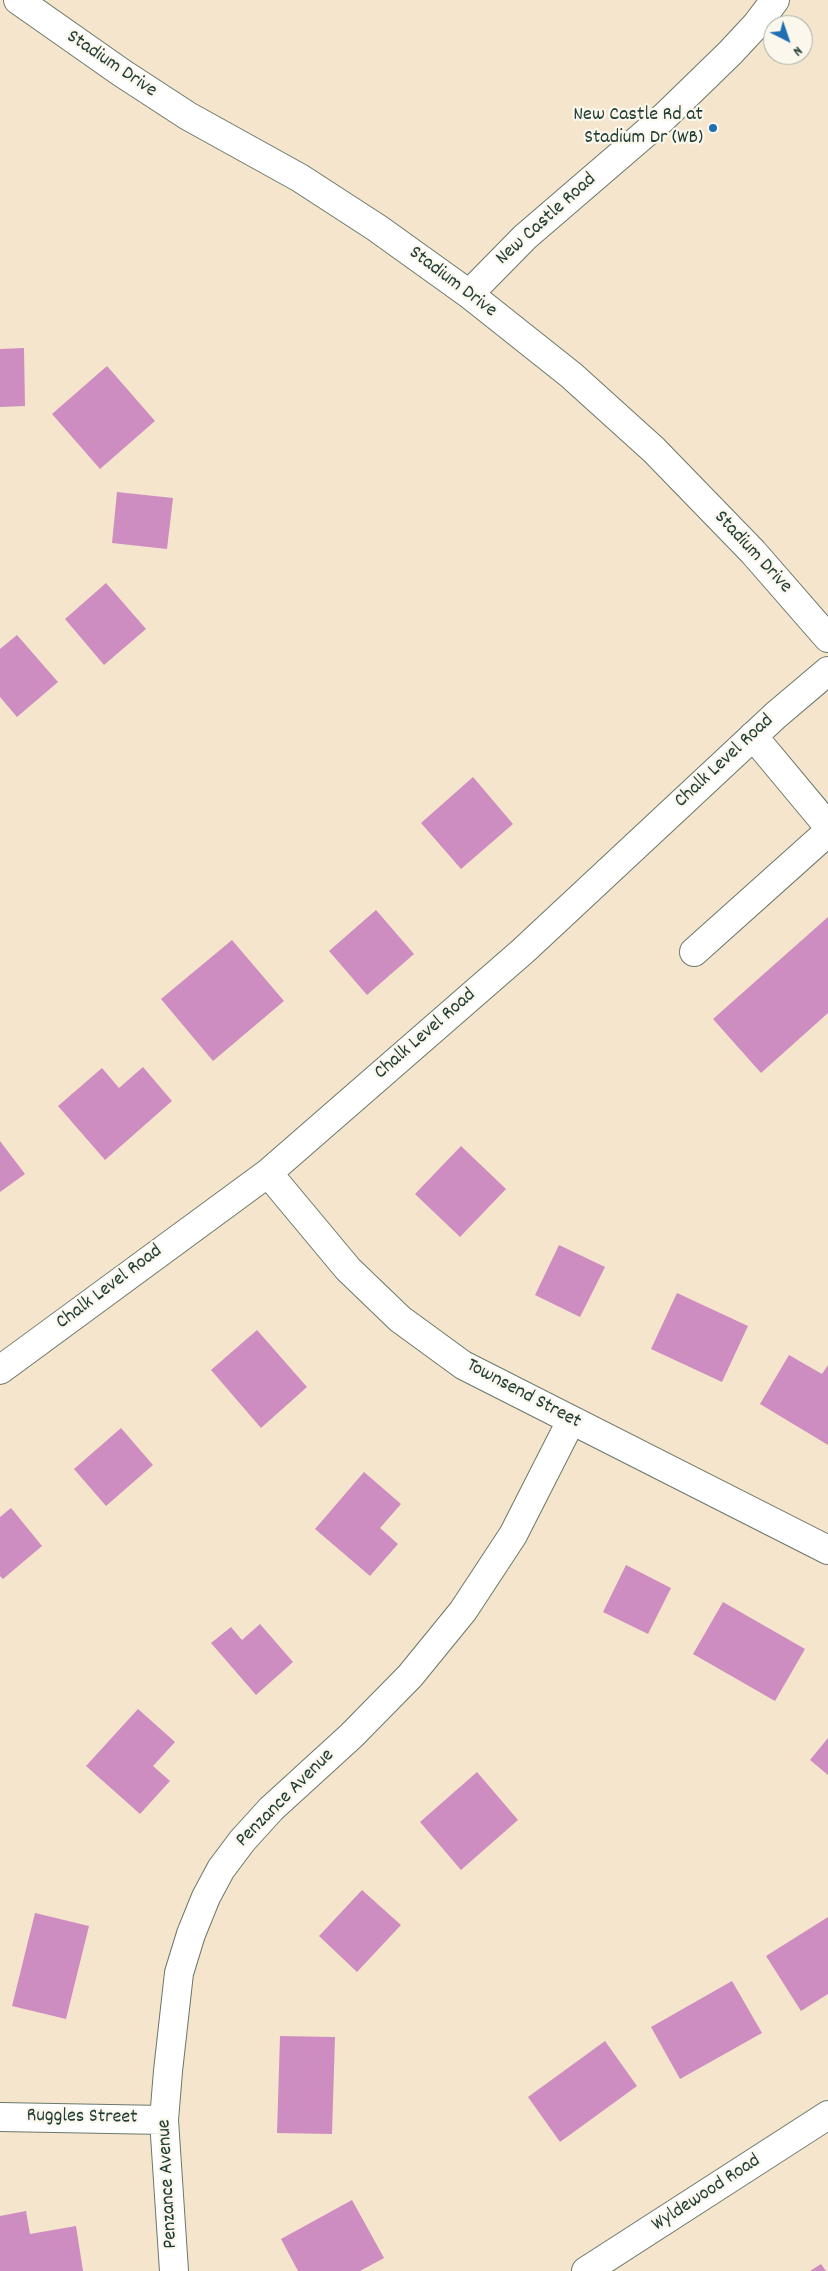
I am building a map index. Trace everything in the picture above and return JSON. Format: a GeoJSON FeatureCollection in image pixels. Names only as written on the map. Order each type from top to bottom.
{"type":"FeatureCollection","features":[{"type":"Feature","properties":{"kind":"street","name":"Stadium Drive"},"geometry":{"type":"LineString","coordinates":[[18,0],[122,73],[188,116],[300,178],[377,228],[469,294],[571,375],[654,450],[754,552],[828,638]]}},
{"type":"Feature","properties":{"kind":"street","name":"New Castle Road"},"geometry":{"type":"LineString","coordinates":[[469,294],[525,237],[661,120],[730,53],[757,24],[775,0]]}},
{"type":"Feature","properties":{"kind":"street","name":"Chalk Level Road"},"geometry":{"type":"LineString","coordinates":[[0,1370],[268,1173],[523,951],[753,736],[828,671]]}},
{"type":"Feature","properties":{"kind":"street"},"geometry":{"type":"LineString","coordinates":[[753,736],[828,826]]}},
{"type":"Feature","properties":{"kind":"street"},"geometry":{"type":"LineString","coordinates":[[694,952],[828,832]]}},
{"type":"Feature","properties":{"kind":"street","name":"Townsend Street"},"geometry":{"type":"LineString","coordinates":[[268,1173],[348,1269],[400,1319],[463,1365],[571,1422],[828,1550]]}},
{"type":"Feature","properties":{"kind":"street","name":"Penzance Avenue"},"geometry":{"type":"LineString","coordinates":[[174,2271],[164,2120],[168,2071],[180,1974],[190,1934],[206,1897],[221,1869],[242,1841],[271,1809],[351,1736],[410,1676],[464,1611],[513,1535],[571,1422]]}},
{"type":"Feature","properties":{"kind":"street","name":"Wyldewood Road"},"geometry":{"type":"LineString","coordinates":[[586,2271],[828,2115]]}},
{"type":"Feature","properties":{"kind":"street","name":"Ruggles Street"},"geometry":{"type":"LineString","coordinates":[[0,2117],[164,2120]]}},
{"type":"Feature","properties":{"kind":"building"},"geometry":{"type":"Polygon","coordinates":[[[24,348],[25,406],[0,407],[0,349],[24,348]]]}},
{"type":"Feature","properties":{"kind":"building"},"geometry":{"type":"Polygon","coordinates":[[[107,366],[155,421],[100,469],[52,414],[107,366]]]}},
{"type":"Feature","properties":{"kind":"building"},"geometry":{"type":"Polygon","coordinates":[[[117,492],[173,498],[167,549],[112,543],[117,492]]]}},
{"type":"Feature","properties":{"kind":"building"},"geometry":{"type":"Polygon","coordinates":[[[106,583],[146,629],[104,665],[65,619],[106,583]]]}},
{"type":"Feature","properties":{"kind":"building"},"geometry":{"type":"Polygon","coordinates":[[[17,635],[58,682],[17,717],[0,697],[0,649],[17,635]]]}},
{"type":"Feature","properties":{"kind":"building"},"geometry":{"type":"Polygon","coordinates":[[[473,777],[513,824],[461,869],[421,823],[473,777]]]}},
{"type":"Feature","properties":{"kind":"building"},"geometry":{"type":"Polygon","coordinates":[[[376,910],[414,954],[367,995],[329,951],[376,910]]]}},
{"type":"Feature","properties":{"kind":"building"},"geometry":{"type":"Polygon","coordinates":[[[828,917],[828,1013],[761,1073],[713,1019],[828,917]]]}},
{"type":"Feature","properties":{"kind":"building"},"geometry":{"type":"Polygon","coordinates":[[[232,940],[284,1001],[213,1061],[161,999],[232,940]]]}},
{"type":"Feature","properties":{"kind":"building"},"geometry":{"type":"Polygon","coordinates":[[[143,1067],[172,1101],[105,1160],[58,1106],[102,1068],[119,1088],[143,1067]]]}},
{"type":"Feature","properties":{"kind":"building"},"geometry":{"type":"Polygon","coordinates":[[[0,1141],[25,1174],[0,1192],[0,1141]]]}},
{"type":"Feature","properties":{"kind":"building"},"geometry":{"type":"Polygon","coordinates":[[[461,1146],[506,1189],[460,1237],[415,1194],[461,1146]]]}},
{"type":"Feature","properties":{"kind":"building"},"geometry":{"type":"Polygon","coordinates":[[[559,1245],[605,1267],[580,1317],[535,1295],[559,1245]]]}},
{"type":"Feature","properties":{"kind":"building"},"geometry":{"type":"Polygon","coordinates":[[[677,1293],[748,1326],[722,1382],[651,1349],[677,1293]]]}},
{"type":"Feature","properties":{"kind":"building"},"geometry":{"type":"Polygon","coordinates":[[[257,1330],[307,1387],[261,1428],[211,1370],[257,1330]]]}},
{"type":"Feature","properties":{"kind":"building"},"geometry":{"type":"Polygon","coordinates":[[[789,1355],[822,1374],[828,1365],[828,1445],[760,1404],[789,1355]]]}},
{"type":"Feature","properties":{"kind":"building"},"geometry":{"type":"Polygon","coordinates":[[[121,1428],[153,1465],[106,1506],[74,1469],[121,1428]]]}},
{"type":"Feature","properties":{"kind":"building"},"geometry":{"type":"Polygon","coordinates":[[[364,1472],[401,1504],[380,1528],[398,1544],[370,1576],[315,1529],[364,1472]]]}},
{"type":"Feature","properties":{"kind":"building"},"geometry":{"type":"Polygon","coordinates":[[[11,1508],[42,1546],[3,1579],[0,1576],[0,1517],[11,1508]]]}},
{"type":"Feature","properties":{"kind":"building"},"geometry":{"type":"Polygon","coordinates":[[[626,1565],[671,1588],[648,1634],[603,1612],[626,1565]]]}},
{"type":"Feature","properties":{"kind":"building"},"geometry":{"type":"Polygon","coordinates":[[[723,1602],[805,1649],[775,1701],[693,1654],[723,1602]]]}},
{"type":"Feature","properties":{"kind":"building"},"geometry":{"type":"Polygon","coordinates":[[[260,1624],[293,1662],[256,1695],[211,1643],[231,1627],[242,1640],[260,1624]]]}},
{"type":"Feature","properties":{"kind":"building"},"geometry":{"type":"Polygon","coordinates":[[[138,1709],[175,1742],[153,1766],[170,1781],[140,1814],[86,1766],[138,1709]]]}},
{"type":"Feature","properties":{"kind":"building"},"geometry":{"type":"Polygon","coordinates":[[[828,1738],[828,1775],[810,1760],[828,1738]]]}},
{"type":"Feature","properties":{"kind":"building"},"geometry":{"type":"Polygon","coordinates":[[[477,1772],[518,1820],[461,1870],[420,1822],[477,1772]]]}},
{"type":"Feature","properties":{"kind":"building"},"geometry":{"type":"Polygon","coordinates":[[[362,1890],[401,1925],[357,1972],[319,1936],[362,1890]]]}},
{"type":"Feature","properties":{"kind":"building"},"geometry":{"type":"Polygon","coordinates":[[[35,1913],[89,1926],[66,2019],[12,2006],[35,1913]]]}},
{"type":"Feature","properties":{"kind":"building"},"geometry":{"type":"Polygon","coordinates":[[[828,1917],[828,1994],[801,2011],[766,1956],[828,1917]]]}},
{"type":"Feature","properties":{"kind":"building"},"geometry":{"type":"Polygon","coordinates":[[[732,1981],[762,2033],[680,2079],[651,2027],[732,1981]]]}},
{"type":"Feature","properties":{"kind":"building"},"geometry":{"type":"Polygon","coordinates":[[[280,2036],[335,2037],[332,2134],[277,2133],[280,2036]]]}},
{"type":"Feature","properties":{"kind":"building"},"geometry":{"type":"Polygon","coordinates":[[[605,2041],[637,2086],[560,2142],[528,2097],[605,2041]]]}},
{"type":"Feature","properties":{"kind":"building"},"geometry":{"type":"Polygon","coordinates":[[[352,2200],[384,2258],[360,2271],[298,2271],[281,2239],[352,2200]]]}},
{"type":"Feature","properties":{"kind":"building"},"geometry":{"type":"Polygon","coordinates":[[[26,2211],[30,2234],[76,2226],[83,2271],[0,2271],[0,2216],[26,2211]]]}},
{"type":"Feature","properties":{"kind":"building"},"geometry":{"type":"Polygon","coordinates":[[[821,2264],[826,2271],[810,2271],[821,2264]]]}},
{"type":"Feature","properties":{"kind":"place","name":"New Castle Rd at Stadium Dr (WB)"},"geometry":{"type":"Point","coordinates":[713,128]}}]}
